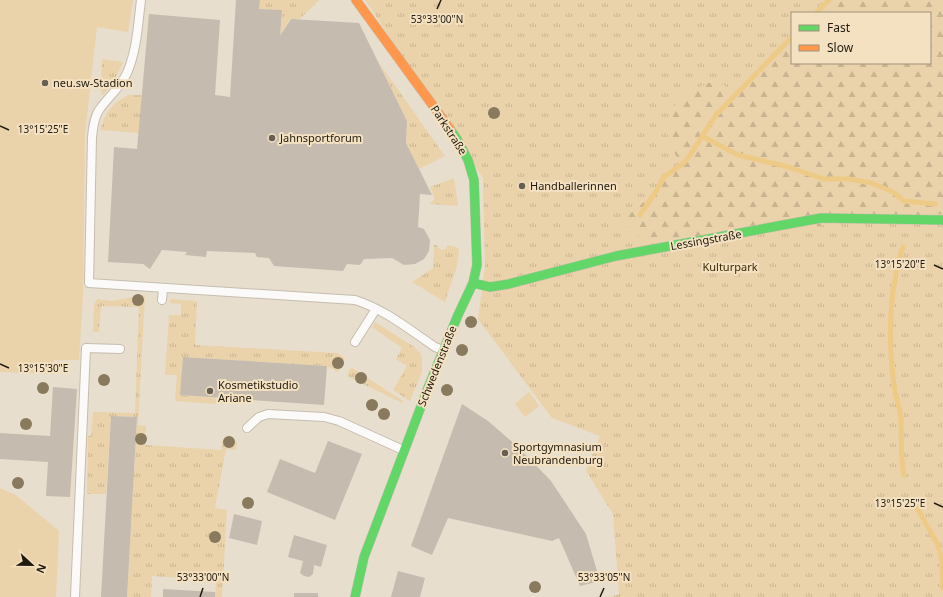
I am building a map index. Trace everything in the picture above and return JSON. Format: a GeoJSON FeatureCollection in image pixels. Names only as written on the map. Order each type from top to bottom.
{"type":"FeatureCollection","features":[{"type":"Feature","properties":{"kind":"street","name":"Parkstraße"},"geometry":{"type":"LineString","coordinates":[[356,0],[457,139],[468,160],[474,180],[477,265],[473,283]]}},
{"type":"Feature","properties":{"kind":"street","name":"Lessingstraße"},"geometry":{"type":"LineString","coordinates":[[473,283],[490,287],[510,284],[616,256],[821,218],[943,220]]}},
{"type":"Feature","properties":{"kind":"street","name":"Schwedenstraße"},"geometry":{"type":"LineString","coordinates":[[355,597],[364,557],[404,450],[443,350],[473,283]]}},
{"type":"Feature","properties":{"kind":"lane"},"geometry":{"type":"LineString","coordinates":[[141,0],[137,33],[127,72],[120,86],[98,111],[94,123],[92,137],[89,283],[355,300],[365,303],[390,316],[435,347],[443,350]]}},
{"type":"Feature","properties":{"kind":"lane"},"geometry":{"type":"LineString","coordinates":[[162,300],[163,288]]}},
{"type":"Feature","properties":{"kind":"lane"},"geometry":{"type":"LineString","coordinates":[[355,342],[376,309]]}},
{"type":"Feature","properties":{"kind":"lane"},"geometry":{"type":"LineString","coordinates":[[75,597],[86,348],[120,349]]}},
{"type":"Feature","properties":{"kind":"lane"},"geometry":{"type":"LineString","coordinates":[[247,428],[259,417],[268,414],[324,417],[339,421],[404,450]]}},
{"type":"Feature","properties":{"kind":"green space"},"geometry":{"type":"Polygon","coordinates":[[[0,0],[133,0],[128,32],[97,27],[85,134],[83,297],[79,360],[54,360],[53,374],[0,372],[0,0]]]}},
{"type":"Feature","properties":{"kind":"green space"},"geometry":{"type":"Polygon","coordinates":[[[260,0],[319,0],[300,19],[290,19],[280,36],[282,10],[259,9],[260,0]]]}},
{"type":"Feature","properties":{"kind":"green space","name":"Kulturpark"},"geometry":{"type":"Polygon","coordinates":[[[365,0],[943,0],[943,597],[610,597],[619,594],[613,514],[586,471],[600,436],[552,418],[478,319],[485,266],[483,178],[365,0]]]}},
{"type":"Feature","properties":{"kind":"green space"},"geometry":{"type":"Polygon","coordinates":[[[829,0],[943,0],[943,214],[646,242],[625,225],[627,216],[655,193],[664,177],[686,161],[676,156],[667,133],[671,110],[685,93],[714,81],[725,86],[733,96],[791,38],[791,64],[931,64],[931,12],[817,12],[829,0]]]}},
{"type":"Feature","properties":{"kind":"green space"},"geometry":{"type":"Polygon","coordinates":[[[102,59],[123,62],[113,83],[102,96],[101,84],[102,59]]]}},
{"type":"Feature","properties":{"kind":"green space"},"geometry":{"type":"Polygon","coordinates":[[[379,63],[445,156],[419,169],[406,143],[407,121],[379,63]]]}},
{"type":"Feature","properties":{"kind":"green space"},"geometry":{"type":"Polygon","coordinates":[[[128,95],[142,95],[139,133],[100,130],[107,113],[113,105],[128,95]]]}},
{"type":"Feature","properties":{"kind":"green space"},"geometry":{"type":"Polygon","coordinates":[[[454,178],[458,206],[429,204],[435,199],[430,187],[454,178]]]}},
{"type":"Feature","properties":{"kind":"green space"},"geometry":{"type":"Polygon","coordinates":[[[434,245],[437,245],[438,248],[442,250],[446,249],[447,245],[459,248],[457,266],[445,302],[412,282],[433,268],[434,245]]]}},
{"type":"Feature","properties":{"kind":"green space"},"geometry":{"type":"Polygon","coordinates":[[[145,295],[138,425],[146,426],[145,445],[221,450],[223,439],[234,440],[237,442],[236,450],[226,449],[215,508],[227,510],[222,597],[215,597],[216,580],[152,576],[151,597],[127,597],[137,417],[111,416],[106,494],[87,494],[88,436],[91,436],[93,412],[135,413],[139,307],[101,306],[99,332],[93,332],[94,305],[97,299],[112,301],[145,295]]]}},
{"type":"Feature","properties":{"kind":"green space"},"geometry":{"type":"Polygon","coordinates":[[[170,299],[197,301],[195,345],[337,353],[345,358],[338,372],[327,366],[183,357],[181,395],[216,398],[216,404],[175,401],[177,375],[165,375],[169,315],[181,315],[181,304],[170,303],[170,299]]]}},
{"type":"Feature","properties":{"kind":"green space"},"geometry":{"type":"Polygon","coordinates":[[[375,322],[414,347],[420,353],[422,358],[422,372],[410,401],[393,390],[407,366],[396,359],[402,348],[372,327],[375,322]]]}},
{"type":"Feature","properties":{"kind":"green space"},"geometry":{"type":"Polygon","coordinates":[[[351,367],[403,401],[402,403],[347,376],[351,367]]]}},
{"type":"Feature","properties":{"kind":"green space"},"geometry":{"type":"Polygon","coordinates":[[[529,392],[539,406],[525,417],[515,404],[529,392]]]}},
{"type":"Feature","properties":{"kind":"green space"},"geometry":{"type":"Polygon","coordinates":[[[0,488],[16,495],[59,531],[56,597],[0,597],[0,488]]]}},
{"type":"Feature","properties":{"kind":"building","name":"Jahnsportforum"},"geometry":{"type":"Polygon","coordinates":[[[236,0],[260,0],[259,9],[282,10],[280,36],[291,19],[359,23],[407,121],[406,143],[432,195],[420,194],[418,227],[424,229],[430,240],[429,251],[424,259],[415,264],[404,265],[392,258],[364,259],[360,265],[347,264],[343,271],[274,266],[269,258],[257,257],[255,253],[207,251],[206,257],[185,255],[187,252],[162,250],[150,269],[143,264],[108,262],[114,147],[137,149],[149,14],[220,20],[215,95],[230,97],[236,0]]]}},
{"type":"Feature","properties":{"kind":"building"},"geometry":{"type":"Polygon","coordinates":[[[183,357],[327,366],[324,405],[180,395],[183,357]]]}},
{"type":"Feature","properties":{"kind":"building"},"geometry":{"type":"Polygon","coordinates":[[[53,387],[77,389],[70,497],[46,496],[48,462],[0,459],[0,433],[50,436],[53,387]]]}},
{"type":"Feature","properties":{"kind":"building"},"geometry":{"type":"Polygon","coordinates":[[[462,404],[488,421],[517,446],[551,481],[586,534],[600,581],[580,586],[559,538],[552,541],[448,518],[432,555],[411,546],[462,404]]]}},
{"type":"Feature","properties":{"kind":"building"},"geometry":{"type":"Polygon","coordinates":[[[111,416],[137,417],[127,597],[101,597],[111,416]]]}},
{"type":"Feature","properties":{"kind":"building"},"geometry":{"type":"Polygon","coordinates":[[[328,441],[362,454],[335,520],[267,492],[280,459],[315,473],[328,441]]]}},
{"type":"Feature","properties":{"kind":"building"},"geometry":{"type":"Polygon","coordinates":[[[234,514],[262,521],[257,545],[229,538],[234,514]]]}},
{"type":"Feature","properties":{"kind":"building"},"geometry":{"type":"Polygon","coordinates":[[[294,535],[327,545],[321,567],[314,565],[313,574],[309,577],[300,573],[303,561],[288,557],[294,535]]]}},
{"type":"Feature","properties":{"kind":"building"},"geometry":{"type":"Polygon","coordinates":[[[398,571],[425,578],[420,597],[391,597],[398,571]]]}},
{"type":"Feature","properties":{"kind":"building"},"geometry":{"type":"Polygon","coordinates":[[[163,589],[215,592],[215,597],[163,597],[163,589]]]}},
{"type":"Feature","properties":{"kind":"building"},"geometry":{"type":"Polygon","coordinates":[[[294,593],[318,593],[318,597],[294,597],[294,593]]]}},
{"type":"Feature","properties":{"kind":"waterway"},"geometry":{"type":"LineString","coordinates":[[817,12],[829,0]]}},
{"type":"Feature","properties":{"kind":"waterway"},"geometry":{"type":"LineString","coordinates":[[640,215],[664,177],[686,161],[716,115],[791,38]]}},
{"type":"Feature","properties":{"kind":"waterway"},"geometry":{"type":"LineString","coordinates":[[702,136],[738,155],[785,166],[824,179],[849,179],[872,183],[893,192],[904,201],[935,204]]}},
{"type":"Feature","properties":{"kind":"waterway"},"geometry":{"type":"LineString","coordinates":[[903,247],[894,281],[890,333],[894,385],[901,416],[904,475]]}},
{"type":"Feature","properties":{"kind":"waterway"},"geometry":{"type":"LineString","coordinates":[[916,506],[938,545],[942,561],[943,589]]}},
{"type":"Feature","properties":{"kind":"traffic: fast"},"geometry":{"type":"LineString","coordinates":[[355,597],[364,557],[428,388],[473,283],[477,265],[474,180],[468,160],[450,129]]}},
{"type":"Feature","properties":{"kind":"traffic: fast"},"geometry":{"type":"LineString","coordinates":[[473,283],[490,287],[509,284],[616,256],[821,218],[943,220]]}},
{"type":"Feature","properties":{"kind":"traffic: slow"},"geometry":{"type":"LineString","coordinates":[[356,0],[450,129]]}},
{"type":"Feature","properties":{"kind":"place","name":"neu.sw-Stadion"},"geometry":{"type":"Point","coordinates":[45,83]}},
{"type":"Feature","properties":{"kind":"place","name":"Jahnsportforum"},"geometry":{"type":"Point","coordinates":[272,138]}},
{"type":"Feature","properties":{"kind":"place","name":"Handballerinnen"},"geometry":{"type":"Point","coordinates":[522,186]}},
{"type":"Feature","properties":{"kind":"place","name":"Kosmetikstudio Ariane"},"geometry":{"type":"Point","coordinates":[210,391]}},
{"type":"Feature","properties":{"kind":"place","name":"Sportgymnasium Neubrandenburg"},"geometry":{"type":"Point","coordinates":[505,453]}}]}
